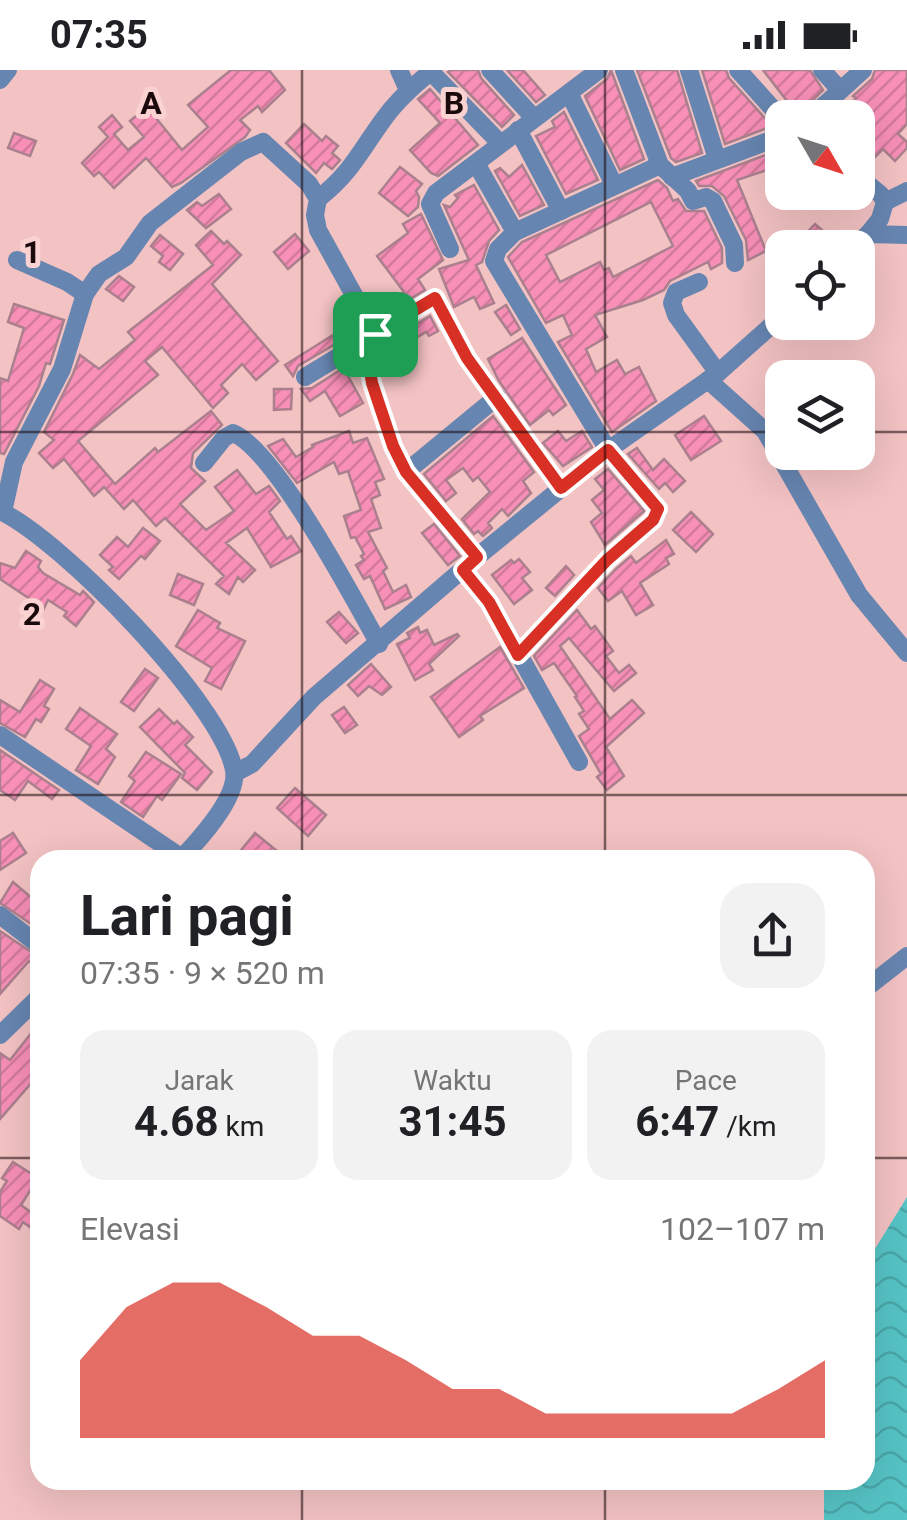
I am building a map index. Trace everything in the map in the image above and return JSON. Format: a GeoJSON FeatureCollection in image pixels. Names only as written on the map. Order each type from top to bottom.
{"type":"FeatureCollection","features":[{"type":"Feature","properties":{"kind":"street"},"geometry":{"type":"LineString","coordinates":[[0,80],[8,70]]}},
{"type":"Feature","properties":{"kind":"street"},"geometry":{"type":"LineString","coordinates":[[400,70],[408,90]]}},
{"type":"Feature","properties":{"kind":"street"},"geometry":{"type":"LineString","coordinates":[[490,70],[526,124],[561,211]]}},
{"type":"Feature","properties":{"kind":"street"},"geometry":{"type":"LineString","coordinates":[[450,249],[431,201],[436,193],[599,70]]}},
{"type":"Feature","properties":{"kind":"street"},"geometry":{"type":"LineString","coordinates":[[624,70],[666,171],[688,190],[693,200],[712,201],[734,245],[735,262]]}},
{"type":"Feature","properties":{"kind":"street"},"geometry":{"type":"LineString","coordinates":[[689,70],[716,159]]}},
{"type":"Feature","properties":{"kind":"street"},"geometry":{"type":"LineString","coordinates":[[738,70],[765,100]]}},
{"type":"Feature","properties":{"kind":"street"},"geometry":{"type":"LineString","coordinates":[[822,70],[840,90]]}},
{"type":"Feature","properties":{"kind":"street"},"geometry":{"type":"LineString","coordinates":[[829,100],[863,70]]}},
{"type":"Feature","properties":{"kind":"street"},"geometry":{"type":"LineString","coordinates":[[500,144],[432,71],[408,90],[384,118],[354,167],[318,199],[315,215],[318,230],[375,334],[370,371],[393,446],[406,472],[470,563],[579,762]]}},
{"type":"Feature","properties":{"kind":"street"},"geometry":{"type":"LineString","coordinates":[[569,92],[614,185]]}},
{"type":"Feature","properties":{"kind":"street"},"geometry":{"type":"LineString","coordinates":[[188,850],[219,812],[236,772],[218,728],[156,648],[29,528],[2,512],[14,462],[62,369],[85,294],[99,274],[126,257],[150,224],[241,152],[263,142],[309,184],[318,199]]}},
{"type":"Feature","properties":{"kind":"street"},"geometry":{"type":"LineString","coordinates":[[518,655],[607,560],[657,515],[654,503],[608,450],[494,261],[498,249],[515,232],[614,185],[765,142]]}},
{"type":"Feature","properties":{"kind":"street"},"geometry":{"type":"LineString","coordinates":[[477,165],[515,232]]}},
{"type":"Feature","properties":{"kind":"street"},"geometry":{"type":"LineString","coordinates":[[871,230],[880,219],[885,202],[875,190]]}},
{"type":"Feature","properties":{"kind":"street"},"geometry":{"type":"LineString","coordinates":[[885,202],[907,191]]}},
{"type":"Feature","properties":{"kind":"street"},"geometry":{"type":"LineString","coordinates":[[875,234],[907,235]]}},
{"type":"Feature","properties":{"kind":"street"},"geometry":{"type":"LineString","coordinates":[[17,260],[85,294]]}},
{"type":"Feature","properties":{"kind":"street"},"geometry":{"type":"LineString","coordinates":[[699,282],[676,292],[672,303],[676,315],[713,376],[765,431],[859,596],[907,653]]}},
{"type":"Feature","properties":{"kind":"street"},"geometry":{"type":"LineString","coordinates":[[304,377],[435,298],[467,358],[561,488]]}},
{"type":"Feature","properties":{"kind":"street"},"geometry":{"type":"LineString","coordinates":[[236,772],[252,764],[314,697],[470,563],[608,450],[713,376],[765,331]]}},
{"type":"Feature","properties":{"kind":"street"},"geometry":{"type":"LineString","coordinates":[[406,472],[497,397]]}},
{"type":"Feature","properties":{"kind":"street"},"geometry":{"type":"LineString","coordinates":[[204,462],[224,438],[234,433],[245,438],[304,517],[379,644]]}},
{"type":"Feature","properties":{"kind":"street"},"geometry":{"type":"LineString","coordinates":[[0,734],[168,850]]}},
{"type":"Feature","properties":{"kind":"street"},"geometry":{"type":"LineString","coordinates":[[0,916],[30,938]]}},
{"type":"Feature","properties":{"kind":"street"},"geometry":{"type":"LineString","coordinates":[[875,981],[907,956]]}},
{"type":"Feature","properties":{"kind":"street"},"geometry":{"type":"LineString","coordinates":[[3,1027],[30,1004]]}},
{"type":"Feature","properties":{"kind":"water"},"geometry":{"type":"Polygon","coordinates":[[[907,1197],[907,1520],[824,1520],[824,1490],[875,1490],[875,1249],[907,1197]]]}},
{"type":"Feature","properties":{"kind":"building"},"geometry":{"type":"Polygon","coordinates":[[[231,70],[269,70],[285,90],[262,112],[258,106],[240,120],[250,130],[245,137],[181,183],[172,187],[146,158],[114,188],[99,172],[94,176],[82,163],[108,137],[99,127],[112,115],[122,127],[114,134],[128,150],[144,137],[130,121],[147,107],[182,150],[208,127],[188,105],[231,70]]]}},
{"type":"Feature","properties":{"kind":"building"},"geometry":{"type":"Polygon","coordinates":[[[478,70],[514,115],[502,127],[448,72],[478,70]]]}},
{"type":"Feature","properties":{"kind":"building"},"geometry":{"type":"Polygon","coordinates":[[[507,70],[523,70],[545,95],[536,102],[507,70]]]}},
{"type":"Feature","properties":{"kind":"building"},"geometry":{"type":"Polygon","coordinates":[[[611,70],[644,159],[620,170],[585,96],[607,79],[611,70]]]}},
{"type":"Feature","properties":{"kind":"building"},"geometry":{"type":"Polygon","coordinates":[[[637,70],[677,70],[702,153],[676,162],[671,158],[637,70]]]}},
{"type":"Feature","properties":{"kind":"building"},"geometry":{"type":"Polygon","coordinates":[[[702,70],[726,70],[765,118],[765,129],[725,144],[702,70]]]}},
{"type":"Feature","properties":{"kind":"building"},"geometry":{"type":"Polygon","coordinates":[[[763,70],[810,70],[823,90],[813,100],[786,100],[763,70]]]}},
{"type":"Feature","properties":{"kind":"building"},"geometry":{"type":"Polygon","coordinates":[[[875,70],[907,70],[907,124],[898,134],[907,142],[907,148],[895,161],[883,149],[875,157],[875,100],[854,100],[853,96],[872,79],[875,70]]]}},
{"type":"Feature","properties":{"kind":"building"},"geometry":{"type":"Polygon","coordinates":[[[430,89],[478,145],[438,176],[410,150],[440,123],[418,99],[430,89]]]}},
{"type":"Feature","properties":{"kind":"building"},"geometry":{"type":"Polygon","coordinates":[[[564,112],[598,180],[566,194],[536,136],[555,127],[552,121],[564,112]]]}},
{"type":"Feature","properties":{"kind":"building"},"geometry":{"type":"Polygon","coordinates":[[[304,124],[322,141],[326,136],[338,146],[332,153],[340,160],[332,169],[324,163],[316,173],[286,143],[304,124]]]}},
{"type":"Feature","properties":{"kind":"building"},"geometry":{"type":"Polygon","coordinates":[[[14,133],[36,141],[30,156],[8,148],[14,133]]]}},
{"type":"Feature","properties":{"kind":"building"},"geometry":{"type":"Polygon","coordinates":[[[765,155],[765,171],[737,180],[765,252],[748,260],[746,240],[724,196],[712,186],[699,186],[696,181],[765,155]]]}},
{"type":"Feature","properties":{"kind":"building"},"geometry":{"type":"Polygon","coordinates":[[[522,165],[544,205],[520,216],[495,171],[500,168],[509,177],[522,165]]]}},
{"type":"Feature","properties":{"kind":"building"},"geometry":{"type":"Polygon","coordinates":[[[400,167],[422,184],[416,191],[418,207],[408,216],[379,193],[400,167]]]}},
{"type":"Feature","properties":{"kind":"building"},"geometry":{"type":"Polygon","coordinates":[[[658,180],[686,211],[704,211],[722,248],[722,263],[711,269],[708,262],[643,300],[595,315],[607,337],[586,349],[596,372],[617,360],[625,374],[639,367],[656,401],[612,432],[558,342],[572,335],[563,315],[546,323],[508,257],[522,242],[658,180]],[[651,202],[546,255],[560,282],[600,262],[613,277],[673,246],[651,202]]]}},
{"type":"Feature","properties":{"kind":"building"},"geometry":{"type":"Polygon","coordinates":[[[474,185],[499,230],[489,241],[482,262],[476,265],[494,303],[480,309],[474,297],[454,307],[439,269],[469,260],[444,205],[450,207],[458,198],[455,195],[474,185]]]}},
{"type":"Feature","properties":{"kind":"building"},"geometry":{"type":"Polygon","coordinates":[[[219,194],[231,209],[206,228],[187,210],[197,202],[202,206],[219,194]]]}},
{"type":"Feature","properties":{"kind":"building"},"geometry":{"type":"Polygon","coordinates":[[[421,214],[443,260],[418,279],[425,290],[380,317],[376,309],[404,292],[377,256],[408,233],[403,224],[421,214]]]}},
{"type":"Feature","properties":{"kind":"building"},"geometry":{"type":"Polygon","coordinates":[[[211,231],[241,255],[212,284],[278,361],[256,380],[242,364],[221,385],[228,393],[213,408],[162,347],[145,361],[158,375],[78,441],[115,484],[155,448],[158,452],[211,411],[222,425],[193,453],[191,468],[205,481],[180,504],[206,530],[234,511],[215,487],[237,470],[256,494],[269,486],[280,501],[269,512],[287,539],[291,536],[301,551],[271,567],[247,528],[226,543],[255,570],[243,582],[238,577],[229,594],[216,584],[224,576],[165,518],[156,526],[133,500],[124,509],[104,487],[94,496],[64,459],[53,468],[39,453],[54,440],[44,432],[80,355],[99,369],[135,340],[128,332],[213,265],[196,245],[211,231]]]}},
{"type":"Feature","properties":{"kind":"building"},"geometry":{"type":"Polygon","coordinates":[[[295,234],[309,251],[288,269],[274,252],[295,234]]]}},
{"type":"Feature","properties":{"kind":"building"},"geometry":{"type":"Polygon","coordinates":[[[160,235],[183,254],[170,270],[159,262],[163,256],[151,246],[160,235]]]}},
{"type":"Feature","properties":{"kind":"building"},"geometry":{"type":"Polygon","coordinates":[[[119,276],[134,287],[123,301],[106,289],[119,276]]]}},
{"type":"Feature","properties":{"kind":"building"},"geometry":{"type":"Polygon","coordinates":[[[14,304],[64,320],[50,364],[46,363],[39,386],[4,454],[0,453],[0,378],[8,381],[24,328],[8,322],[14,304]]]}},
{"type":"Feature","properties":{"kind":"building"},"geometry":{"type":"Polygon","coordinates":[[[506,305],[520,329],[511,335],[495,312],[506,305]]]}},
{"type":"Feature","properties":{"kind":"building"},"geometry":{"type":"Polygon","coordinates":[[[430,316],[438,331],[429,336],[426,332],[389,354],[386,342],[430,316]]]}},
{"type":"Feature","properties":{"kind":"building"},"geometry":{"type":"Polygon","coordinates":[[[354,322],[359,330],[298,366],[293,376],[285,365],[354,322]]]}},
{"type":"Feature","properties":{"kind":"building"},"geometry":{"type":"Polygon","coordinates":[[[522,338],[566,405],[553,415],[549,410],[530,425],[488,359],[522,338]]]}},
{"type":"Feature","properties":{"kind":"building"},"geometry":{"type":"Polygon","coordinates":[[[356,360],[358,367],[347,374],[363,403],[340,416],[325,391],[310,401],[301,389],[312,388],[356,360]]]}},
{"type":"Feature","properties":{"kind":"building"},"geometry":{"type":"Polygon","coordinates":[[[274,389],[292,389],[291,409],[274,410],[274,389]]]}},
{"type":"Feature","properties":{"kind":"building"},"geometry":{"type":"Polygon","coordinates":[[[493,416],[534,472],[523,481],[531,493],[508,516],[502,509],[488,523],[492,528],[483,536],[478,531],[474,534],[462,519],[490,492],[478,477],[473,481],[463,468],[446,480],[456,493],[446,501],[424,474],[493,416]]]}},
{"type":"Feature","properties":{"kind":"building"},"geometry":{"type":"Polygon","coordinates":[[[704,416],[721,441],[691,460],[675,435],[704,416]]]}},
{"type":"Feature","properties":{"kind":"building"},"geometry":{"type":"Polygon","coordinates":[[[349,431],[353,443],[367,438],[384,479],[375,482],[380,495],[371,499],[381,528],[368,532],[387,568],[383,571],[393,592],[406,585],[411,597],[385,609],[370,576],[364,579],[356,565],[364,560],[364,554],[355,537],[351,538],[344,516],[361,510],[348,471],[339,474],[334,462],[297,483],[268,446],[283,439],[296,457],[312,445],[349,431]]]}},
{"type":"Feature","properties":{"kind":"building"},"geometry":{"type":"Polygon","coordinates":[[[558,431],[566,441],[582,431],[592,447],[563,466],[543,443],[558,431]]]}},
{"type":"Feature","properties":{"kind":"building"},"geometry":{"type":"Polygon","coordinates":[[[637,448],[653,470],[664,459],[685,481],[673,492],[665,483],[659,489],[628,454],[637,448]]]}},
{"type":"Feature","properties":{"kind":"building"},"geometry":{"type":"Polygon","coordinates":[[[608,469],[644,511],[605,545],[591,522],[602,513],[592,500],[604,490],[595,479],[608,469]]]}},
{"type":"Feature","properties":{"kind":"building"},"geometry":{"type":"Polygon","coordinates":[[[691,512],[713,534],[696,552],[673,530],[691,512]]]}},
{"type":"Feature","properties":{"kind":"building"},"geometry":{"type":"Polygon","coordinates":[[[434,524],[460,556],[448,565],[422,533],[434,524]]]}},
{"type":"Feature","properties":{"kind":"building"},"geometry":{"type":"Polygon","coordinates":[[[143,528],[160,541],[145,559],[141,556],[119,579],[100,555],[117,537],[128,547],[143,528]]]}},
{"type":"Feature","properties":{"kind":"building"},"geometry":{"type":"Polygon","coordinates":[[[666,540],[674,554],[666,558],[669,564],[640,583],[653,605],[636,615],[622,591],[608,601],[598,588],[616,569],[631,556],[636,563],[666,540]]]}},
{"type":"Feature","properties":{"kind":"building"},"geometry":{"type":"Polygon","coordinates":[[[26,551],[41,561],[38,567],[43,573],[80,595],[83,591],[94,602],[76,626],[64,616],[67,612],[48,600],[37,623],[25,617],[33,601],[0,579],[0,563],[15,568],[26,551]]]}},
{"type":"Feature","properties":{"kind":"building"},"geometry":{"type":"Polygon","coordinates":[[[519,559],[530,572],[522,578],[532,590],[514,604],[492,575],[511,560],[514,563],[519,559]]]}},
{"type":"Feature","properties":{"kind":"building"},"geometry":{"type":"Polygon","coordinates":[[[566,566],[574,575],[555,596],[546,588],[566,566]]]}},
{"type":"Feature","properties":{"kind":"building"},"geometry":{"type":"Polygon","coordinates":[[[178,574],[203,584],[194,605],[170,595],[178,574]]]}},
{"type":"Feature","properties":{"kind":"building"},"geometry":{"type":"Polygon","coordinates":[[[198,610],[220,623],[217,628],[245,641],[221,689],[205,681],[212,668],[176,646],[198,610]]]}},
{"type":"Feature","properties":{"kind":"building"},"geometry":{"type":"Polygon","coordinates":[[[577,610],[613,651],[606,656],[619,673],[629,665],[636,673],[614,691],[569,638],[560,646],[610,719],[632,700],[644,713],[606,747],[624,776],[607,790],[579,736],[589,729],[579,714],[584,711],[577,696],[554,663],[542,670],[534,656],[577,610]]]}},
{"type":"Feature","properties":{"kind":"building"},"geometry":{"type":"Polygon","coordinates":[[[339,612],[358,633],[346,643],[327,622],[339,612]]]}},
{"type":"Feature","properties":{"kind":"building"},"geometry":{"type":"Polygon","coordinates":[[[418,627],[420,633],[427,630],[434,645],[459,636],[429,664],[433,670],[415,680],[397,644],[410,638],[407,633],[418,627]]]}},
{"type":"Feature","properties":{"kind":"building"},"geometry":{"type":"Polygon","coordinates":[[[500,647],[524,688],[480,716],[483,720],[459,737],[431,697],[500,647]]]}},
{"type":"Feature","properties":{"kind":"building"},"geometry":{"type":"Polygon","coordinates":[[[371,664],[391,687],[382,695],[369,686],[358,696],[348,685],[371,664]]]}},
{"type":"Feature","properties":{"kind":"building"},"geometry":{"type":"Polygon","coordinates":[[[145,669],[158,678],[134,711],[121,702],[145,669]]]}},
{"type":"Feature","properties":{"kind":"building"},"geometry":{"type":"Polygon","coordinates":[[[40,680],[54,689],[44,706],[49,709],[41,722],[36,719],[25,737],[0,723],[0,700],[20,712],[40,680]]]}},
{"type":"Feature","properties":{"kind":"building"},"geometry":{"type":"Polygon","coordinates":[[[344,707],[357,725],[345,733],[332,715],[344,707]]]}},
{"type":"Feature","properties":{"kind":"building"},"geometry":{"type":"Polygon","coordinates":[[[80,708],[117,734],[106,749],[115,757],[98,784],[76,770],[91,746],[66,729],[80,708]]]}},
{"type":"Feature","properties":{"kind":"building"},"geometry":{"type":"Polygon","coordinates":[[[159,709],[193,737],[185,745],[212,772],[197,790],[182,778],[185,773],[140,727],[159,709]]]}},
{"type":"Feature","properties":{"kind":"building"},"geometry":{"type":"Polygon","coordinates":[[[0,750],[59,790],[52,799],[28,781],[15,800],[0,790],[0,750]]]}},
{"type":"Feature","properties":{"kind":"building"},"geometry":{"type":"Polygon","coordinates":[[[146,752],[181,774],[162,800],[157,796],[143,817],[121,802],[135,781],[129,776],[146,752]]]}},
{"type":"Feature","properties":{"kind":"building"},"geometry":{"type":"Polygon","coordinates":[[[295,788],[326,815],[308,836],[277,808],[295,788]]]}},
{"type":"Feature","properties":{"kind":"building"},"geometry":{"type":"Polygon","coordinates":[[[13,833],[26,853],[0,870],[0,841],[13,833]]]}},
{"type":"Feature","properties":{"kind":"building"},"geometry":{"type":"Polygon","coordinates":[[[255,833],[276,850],[241,850],[255,833]]]}},
{"type":"Feature","properties":{"kind":"building"},"geometry":{"type":"Polygon","coordinates":[[[13,882],[30,896],[30,923],[0,903],[13,882]]]}},
{"type":"Feature","properties":{"kind":"building"},"geometry":{"type":"Polygon","coordinates":[[[0,931],[30,951],[30,962],[0,994],[0,931]]]}},
{"type":"Feature","properties":{"kind":"building"},"geometry":{"type":"Polygon","coordinates":[[[30,1035],[30,1084],[0,1119],[0,1053],[10,1060],[30,1035]]]}},
{"type":"Feature","properties":{"kind":"building"},"geometry":{"type":"Polygon","coordinates":[[[13,1162],[30,1173],[30,1191],[21,1205],[30,1212],[30,1227],[23,1222],[19,1229],[0,1216],[0,1192],[7,1181],[2,1178],[13,1162]]]}},
{"type":"Feature","properties":{"kind":"route"},"geometry":{"type":"LineString","coordinates":[[435,298],[467,358],[561,488],[608,450],[658,509],[653,520],[607,560],[518,655],[489,602],[463,570],[477,557],[399,460],[372,383],[375,334],[435,298]]}}]}
